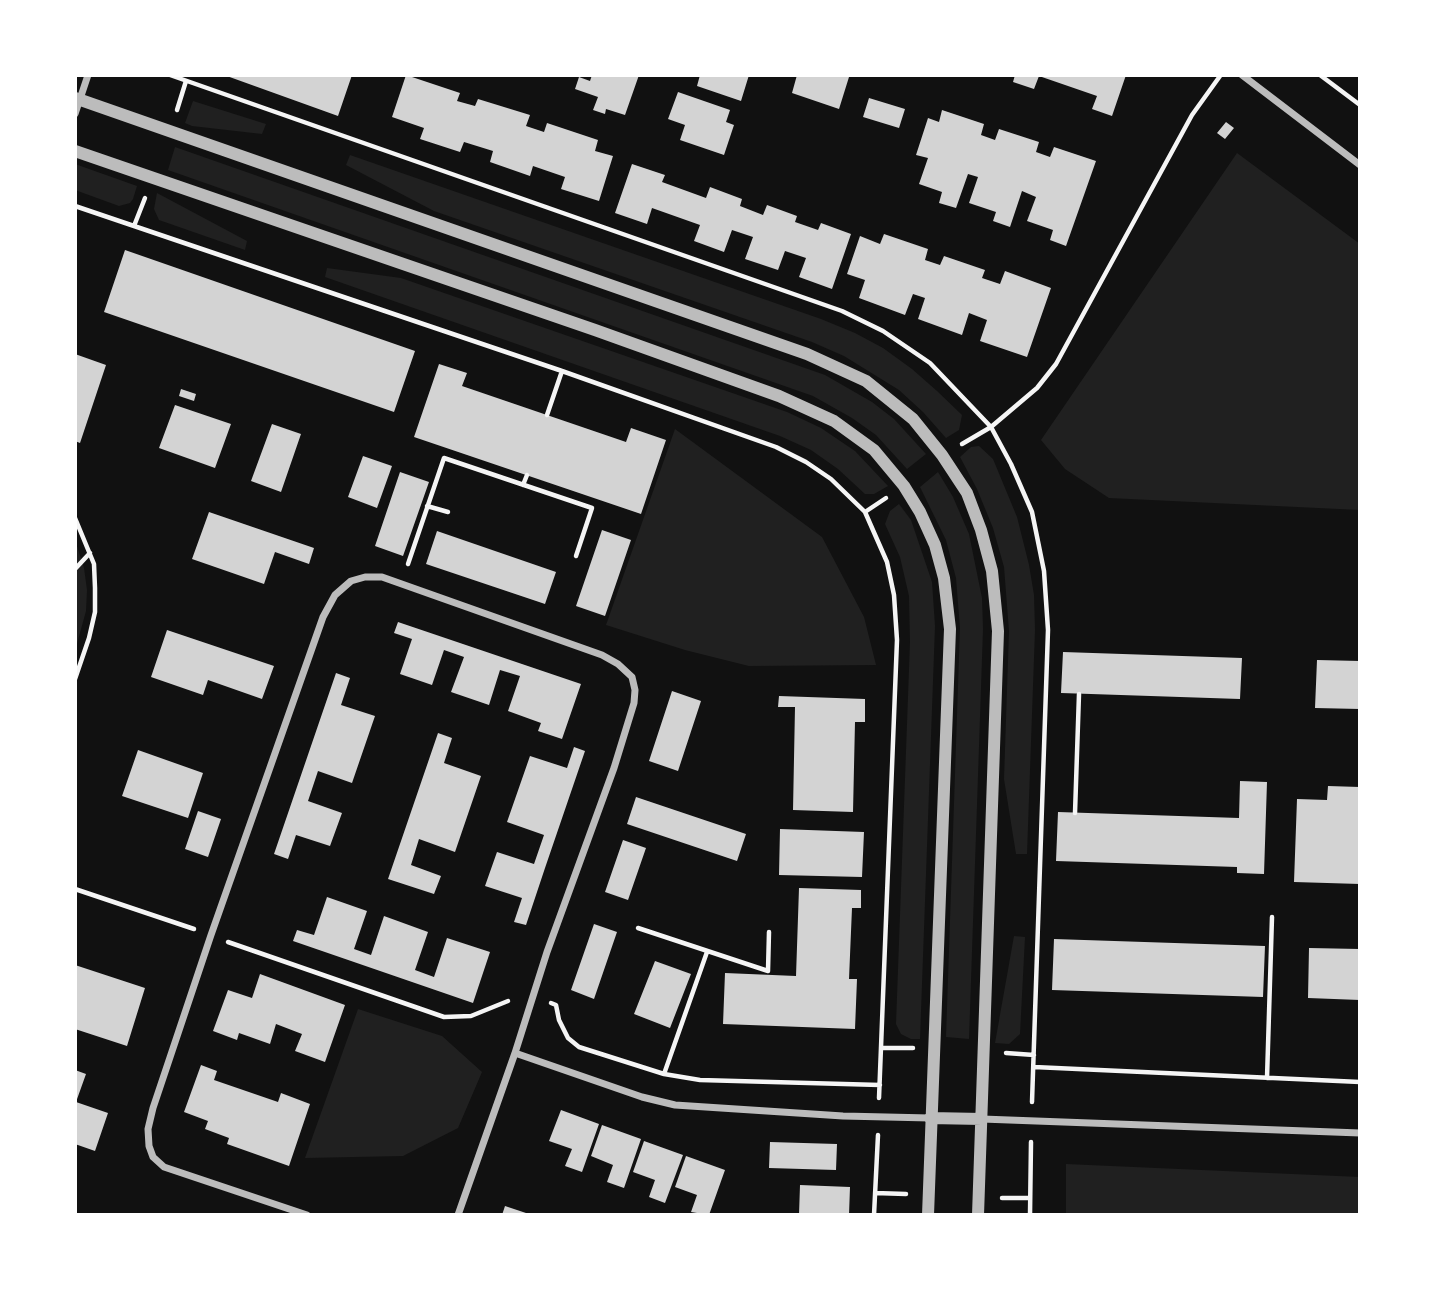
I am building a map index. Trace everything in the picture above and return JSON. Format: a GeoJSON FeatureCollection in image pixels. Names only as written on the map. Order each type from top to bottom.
{"type":"FeatureCollection","features":[{"type":"Feature","properties":{"kind":"street"},"geometry":{"type":"LineString","coordinates":[[75,114],[88,75]]}},
{"type":"Feature","properties":{"kind":"street"},"geometry":{"type":"LineString","coordinates":[[1242,75],[1360,165]]}},
{"type":"Feature","properties":{"kind":"street"},"geometry":{"type":"LineString","coordinates":[[78,99],[807,354],[866,381],[913,419],[942,455],[967,493],[992,571],[998,631],[978,1215]]}},
{"type":"Feature","properties":{"kind":"street"},"geometry":{"type":"LineString","coordinates":[[75,150],[779,396],[834,421],[874,450],[904,486],[935,545],[944,578],[950,629],[928,1215]]}},
{"type":"Feature","properties":{"kind":"street"},"geometry":{"type":"LineString","coordinates":[[307,1215],[164,1167],[153,1157],[148,1129],[211,935],[323,617],[335,595],[351,581],[365,577],[382,577],[602,655],[618,664],[632,677],[635,690],[630,719],[458,1215]]}},
{"type":"Feature","properties":{"kind":"street"},"geometry":{"type":"LineString","coordinates":[[515,1053],[642,1097],[676,1105],[878,1117],[1360,1133]]}},
{"type":"Feature","properties":{"kind":"path"},"geometry":{"type":"LineString","coordinates":[[170,75],[842,311],[883,331],[930,363],[991,427],[1032,512],[1044,571],[1048,630],[1030,1215]]}},
{"type":"Feature","properties":{"kind":"path"},"geometry":{"type":"LineString","coordinates":[[991,427],[1037,388],[1056,363],[1192,115],[1221,75]]}},
{"type":"Feature","properties":{"kind":"path"},"geometry":{"type":"LineString","coordinates":[[1320,75],[1360,105]]}},
{"type":"Feature","properties":{"kind":"path"},"geometry":{"type":"LineString","coordinates":[[75,206],[562,371],[776,447],[806,462],[831,480],[865,512],[879,541],[894,595],[898,640],[874,1215]]}},
{"type":"Feature","properties":{"kind":"path"},"geometry":{"type":"LineString","coordinates":[[547,415],[562,371]]}},
{"type":"Feature","properties":{"kind":"path"},"geometry":{"type":"LineString","coordinates":[[401,584],[444,458],[592,508],[576,556]]}},
{"type":"Feature","properties":{"kind":"path"},"geometry":{"type":"LineString","coordinates":[[523,485],[527,475]]}},
{"type":"Feature","properties":{"kind":"path"},"geometry":{"type":"LineString","coordinates":[[428,506],[448,512]]}},
{"type":"Feature","properties":{"kind":"path"},"geometry":{"type":"LineString","coordinates":[[75,518],[94,564],[94,612],[89,638],[75,679]]}},
{"type":"Feature","properties":{"kind":"path"},"geometry":{"type":"LineString","coordinates":[[75,569],[90,553]]}},
{"type":"Feature","properties":{"kind":"path"},"geometry":{"type":"LineString","coordinates":[[1075,813],[1079,694]]}},
{"type":"Feature","properties":{"kind":"path"},"geometry":{"type":"LineString","coordinates":[[75,889],[444,1017],[471,1016],[502,1005],[519,993],[533,997],[556,1005],[559,1020],[568,1038],[579,1047],[664,1074],[700,1080],[880,1085]]}},
{"type":"Feature","properties":{"kind":"path"},"geometry":{"type":"LineString","coordinates":[[1268,1077],[1272,918]]}},
{"type":"Feature","properties":{"kind":"path"},"geometry":{"type":"LineString","coordinates":[[638,928],[768,971],[769,932]]}},
{"type":"Feature","properties":{"kind":"path"},"geometry":{"type":"LineString","coordinates":[[664,1074],[708,952]]}},
{"type":"Feature","properties":{"kind":"path"},"geometry":{"type":"LineString","coordinates":[[1034,1067],[1360,1082]]}},
{"type":"Feature","properties":{"kind":"shaded area"},"geometry":{"type":"Polygon","coordinates":[[[193,101],[266,124],[262,134],[192,126],[185,123],[193,101]]]}},
{"type":"Feature","properties":{"kind":"shaded area"},"geometry":{"type":"Polygon","coordinates":[[[175,147],[825,375],[872,402],[894,419],[926,454],[907,469],[876,435],[813,396],[168,170],[175,147]]]}},
{"type":"Feature","properties":{"kind":"shaded area"},"geometry":{"type":"Polygon","coordinates":[[[1237,153],[1360,244],[1360,510],[1109,498],[1065,469],[1041,440],[1237,153]]]}},
{"type":"Feature","properties":{"kind":"shaded area"},"geometry":{"type":"Polygon","coordinates":[[[350,155],[855,333],[883,348],[937,391],[962,415],[959,430],[946,438],[899,390],[844,356],[812,342],[434,211],[346,165],[350,155]]]}},
{"type":"Feature","properties":{"kind":"shaded area"},"geometry":{"type":"Polygon","coordinates":[[[75,164],[137,186],[133,199],[130,203],[119,206],[75,190],[75,164]]]}},
{"type":"Feature","properties":{"kind":"shaded area"},"geometry":{"type":"Polygon","coordinates":[[[157,193],[247,241],[245,250],[159,220],[154,209],[157,193]]]}},
{"type":"Feature","properties":{"kind":"shaded area"},"geometry":{"type":"Polygon","coordinates":[[[327,268],[401,278],[787,412],[821,428],[855,451],[888,486],[874,494],[865,494],[838,469],[811,450],[780,436],[325,277],[327,268]]]}},
{"type":"Feature","properties":{"kind":"shaded area"},"geometry":{"type":"Polygon","coordinates":[[[675,429],[822,537],[864,617],[876,665],[749,666],[685,650],[606,625],[675,429]]]}},
{"type":"Feature","properties":{"kind":"shaded area"},"geometry":{"type":"Polygon","coordinates":[[[979,446],[993,459],[1017,517],[1034,595],[1027,854],[1016,854],[1004,779],[1009,631],[1004,567],[993,528],[960,457],[971,447],[979,446]]]}},
{"type":"Feature","properties":{"kind":"shaded area"},"geometry":{"type":"Polygon","coordinates":[[[938,472],[953,497],[969,534],[982,598],[969,1039],[946,1037],[960,628],[956,578],[946,540],[920,487],[938,472]]]}},
{"type":"Feature","properties":{"kind":"shaded area"},"geometry":{"type":"Polygon","coordinates":[[[899,504],[911,520],[932,582],[935,626],[920,1039],[911,1039],[901,1034],[896,1024],[910,642],[909,596],[900,557],[885,524],[890,511],[899,504]]]}},
{"type":"Feature","properties":{"kind":"shaded area"},"geometry":{"type":"Polygon","coordinates":[[[75,540],[84,568],[87,590],[86,611],[75,651],[75,540]]]}},
{"type":"Feature","properties":{"kind":"shaded area"},"geometry":{"type":"Polygon","coordinates":[[[1014,936],[1025,937],[1020,1034],[1009,1044],[995,1043],[1014,936]]]}},
{"type":"Feature","properties":{"kind":"shaded area"},"geometry":{"type":"Polygon","coordinates":[[[358,1009],[442,1036],[482,1072],[458,1128],[403,1156],[305,1158],[358,1009]]]}},
{"type":"Feature","properties":{"kind":"shaded area"},"geometry":{"type":"Polygon","coordinates":[[[1066,1164],[1360,1177],[1360,1215],[1066,1215],[1066,1164]]]}},
{"type":"Feature","properties":{"kind":"building"},"geometry":{"type":"Polygon","coordinates":[[[224,75],[352,75],[338,116],[224,75]]]}},
{"type":"Feature","properties":{"kind":"building"},"geometry":{"type":"Polygon","coordinates":[[[406,75],[460,93],[457,101],[475,106],[478,99],[530,115],[526,126],[544,132],[547,123],[598,140],[595,151],[613,156],[599,201],[561,189],[565,177],[533,166],[530,176],[490,162],[493,151],[464,142],[460,152],[420,139],[424,128],[392,117],[406,75]]]}},
{"type":"Feature","properties":{"kind":"building"},"geometry":{"type":"Polygon","coordinates":[[[592,75],[639,75],[625,115],[606,109],[605,114],[593,110],[598,97],[575,89],[579,77],[590,81],[592,75]]]}},
{"type":"Feature","properties":{"kind":"building"},"geometry":{"type":"Polygon","coordinates":[[[700,75],[749,75],[741,101],[697,86],[700,75]]]}},
{"type":"Feature","properties":{"kind":"building"},"geometry":{"type":"Polygon","coordinates":[[[797,75],[849,77],[839,109],[792,93],[797,75]]]}},
{"type":"Feature","properties":{"kind":"building"},"geometry":{"type":"Polygon","coordinates":[[[1015,75],[1126,75],[1112,116],[1092,109],[1097,96],[1039,76],[1034,89],[1013,82],[1015,75]]]}},
{"type":"Feature","properties":{"kind":"building"},"geometry":{"type":"Polygon","coordinates":[[[678,92],[730,110],[726,122],[734,125],[724,155],[680,140],[685,125],[668,119],[678,92]]]}},
{"type":"Feature","properties":{"kind":"building"},"geometry":{"type":"Polygon","coordinates":[[[869,98],[905,109],[899,128],[863,117],[869,98]]]}},
{"type":"Feature","properties":{"kind":"building"},"geometry":{"type":"Polygon","coordinates":[[[942,110],[984,124],[981,135],[995,140],[999,129],[1039,142],[1036,152],[1050,157],[1054,147],[1096,161],[1066,246],[1050,240],[1053,230],[1027,221],[1036,197],[1022,191],[1010,227],[993,221],[996,212],[969,203],[978,177],[968,174],[956,208],[939,203],[942,192],[919,184],[928,158],[916,155],[928,118],[939,122],[942,110]]]}},
{"type":"Feature","properties":{"kind":"building"},"geometry":{"type":"Polygon","coordinates":[[[1226,122],[1234,128],[1225,139],[1217,133],[1226,122]]]}},
{"type":"Feature","properties":{"kind":"building"},"geometry":{"type":"Polygon","coordinates":[[[632,164],[665,175],[662,182],[706,198],[710,187],[742,199],[740,206],[763,215],[767,205],[797,216],[795,222],[818,230],[821,223],[851,234],[832,289],[799,277],[806,258],[785,251],[778,270],[745,259],[753,237],[732,230],[724,252],[694,241],[700,225],[652,208],[647,224],[615,213],[632,164]]]}},
{"type":"Feature","properties":{"kind":"building"},"geometry":{"type":"Polygon","coordinates":[[[884,234],[928,249],[925,260],[940,265],[944,256],[985,270],[982,278],[1000,284],[1005,271],[1051,288],[1027,357],[980,341],[987,320],[969,313],[962,335],[918,319],[925,298],[913,294],[905,315],[859,298],[865,280],[847,274],[860,236],[880,244],[884,234]]]}},
{"type":"Feature","properties":{"kind":"building"},"geometry":{"type":"Polygon","coordinates":[[[125,250],[415,351],[394,412],[104,312],[125,250]]]}},
{"type":"Feature","properties":{"kind":"building"},"geometry":{"type":"Polygon","coordinates":[[[75,354],[106,365],[80,443],[75,441],[75,354]]]}},
{"type":"Feature","properties":{"kind":"building"},"geometry":{"type":"Polygon","coordinates":[[[439,364],[467,373],[462,386],[626,442],[631,428],[666,440],[641,514],[414,437],[439,364]]]}},
{"type":"Feature","properties":{"kind":"building"},"geometry":{"type":"Polygon","coordinates":[[[181,389],[196,394],[194,401],[179,396],[181,389]]]}},
{"type":"Feature","properties":{"kind":"building"},"geometry":{"type":"Polygon","coordinates":[[[175,405],[231,424],[215,468],[159,448],[175,405]]]}},
{"type":"Feature","properties":{"kind":"building"},"geometry":{"type":"Polygon","coordinates":[[[272,424],[301,434],[281,492],[251,481],[272,424]]]}},
{"type":"Feature","properties":{"kind":"building"},"geometry":{"type":"Polygon","coordinates":[[[363,456],[392,466],[377,508],[348,497],[363,456]]]}},
{"type":"Feature","properties":{"kind":"building"},"geometry":{"type":"Polygon","coordinates":[[[400,472],[429,482],[403,556],[375,546],[400,472]]]}},
{"type":"Feature","properties":{"kind":"building"},"geometry":{"type":"Polygon","coordinates":[[[209,512],[314,548],[309,564],[275,552],[264,584],[192,559],[209,512]]]}},
{"type":"Feature","properties":{"kind":"building"},"geometry":{"type":"Polygon","coordinates":[[[602,530],[631,540],[605,616],[576,606],[602,530]]]}},
{"type":"Feature","properties":{"kind":"building"},"geometry":{"type":"Polygon","coordinates":[[[437,531],[556,572],[545,604],[426,564],[437,531]]]}},
{"type":"Feature","properties":{"kind":"building"},"geometry":{"type":"Polygon","coordinates":[[[398,622],[581,684],[562,739],[538,731],[541,723],[508,711],[520,676],[500,670],[489,705],[451,692],[464,657],[444,650],[432,685],[400,674],[412,639],[394,633],[398,622]]]}},
{"type":"Feature","properties":{"kind":"building"},"geometry":{"type":"Polygon","coordinates":[[[167,630],[274,666],[262,699],[208,680],[203,695],[151,677],[167,630]]]}},
{"type":"Feature","properties":{"kind":"building"},"geometry":{"type":"Polygon","coordinates":[[[1063,652],[1242,658],[1240,699],[1061,693],[1063,652]]]}},
{"type":"Feature","properties":{"kind":"building"},"geometry":{"type":"Polygon","coordinates":[[[1317,660],[1360,661],[1360,709],[1315,708],[1317,660]]]}},
{"type":"Feature","properties":{"kind":"building"},"geometry":{"type":"Polygon","coordinates":[[[336,673],[350,678],[341,705],[375,716],[352,783],[318,771],[308,801],[342,813],[330,846],[296,835],[288,859],[274,854],[336,673]]]}},
{"type":"Feature","properties":{"kind":"building"},"geometry":{"type":"Polygon","coordinates":[[[672,691],[701,701],[678,771],[649,761],[672,691]]]}},
{"type":"Feature","properties":{"kind":"building"},"geometry":{"type":"Polygon","coordinates":[[[779,696],[865,699],[865,722],[855,722],[853,812],[793,810],[795,707],[778,707],[779,696]]]}},
{"type":"Feature","properties":{"kind":"building"},"geometry":{"type":"Polygon","coordinates":[[[438,733],[452,738],[444,763],[481,776],[455,852],[419,839],[411,865],[441,876],[434,894],[388,879],[438,733]]]}},
{"type":"Feature","properties":{"kind":"building"},"geometry":{"type":"Polygon","coordinates":[[[574,747],[585,751],[526,925],[514,922],[522,898],[485,886],[497,852],[534,864],[544,835],[507,822],[530,756],[567,768],[574,747]]]}},
{"type":"Feature","properties":{"kind":"building"},"geometry":{"type":"Polygon","coordinates":[[[138,750],[203,773],[188,818],[122,796],[138,750]]]}},
{"type":"Feature","properties":{"kind":"building"},"geometry":{"type":"Polygon","coordinates":[[[1240,781],[1267,782],[1264,874],[1237,873],[1237,867],[1056,861],[1058,812],[1239,818],[1240,781]]]}},
{"type":"Feature","properties":{"kind":"building"},"geometry":{"type":"Polygon","coordinates":[[[1328,786],[1360,787],[1360,884],[1294,882],[1297,799],[1327,800],[1328,786]]]}},
{"type":"Feature","properties":{"kind":"building"},"geometry":{"type":"Polygon","coordinates":[[[636,797],[746,834],[737,861],[627,824],[636,797]]]}},
{"type":"Feature","properties":{"kind":"building"},"geometry":{"type":"Polygon","coordinates":[[[198,811],[221,819],[208,857],[185,849],[198,811]]]}},
{"type":"Feature","properties":{"kind":"building"},"geometry":{"type":"Polygon","coordinates":[[[780,829],[864,832],[862,877],[779,875],[780,829]]]}},
{"type":"Feature","properties":{"kind":"building"},"geometry":{"type":"Polygon","coordinates":[[[623,840],[646,848],[628,900],[605,892],[623,840]]]}},
{"type":"Feature","properties":{"kind":"building"},"geometry":{"type":"Polygon","coordinates":[[[799,888],[861,890],[861,908],[852,908],[849,979],[857,979],[855,1029],[723,1024],[725,973],[796,976],[799,888]]]}},
{"type":"Feature","properties":{"kind":"building"},"geometry":{"type":"Polygon","coordinates":[[[327,897],[367,911],[354,949],[371,955],[384,916],[428,932],[415,970],[434,977],[447,938],[490,952],[473,1003],[293,941],[297,930],[314,935],[327,897]]]}},
{"type":"Feature","properties":{"kind":"building"},"geometry":{"type":"Polygon","coordinates":[[[594,924],[617,932],[594,999],[571,990],[594,924]]]}},
{"type":"Feature","properties":{"kind":"building"},"geometry":{"type":"Polygon","coordinates":[[[1054,939],[1265,946],[1263,997],[1052,990],[1054,939]]]}},
{"type":"Feature","properties":{"kind":"building"},"geometry":{"type":"Polygon","coordinates":[[[1309,948],[1360,949],[1360,1000],[1308,998],[1309,948]]]}},
{"type":"Feature","properties":{"kind":"building"},"geometry":{"type":"Polygon","coordinates":[[[655,961],[691,974],[670,1028],[634,1014],[655,961]]]}},
{"type":"Feature","properties":{"kind":"building"},"geometry":{"type":"Polygon","coordinates":[[[75,965],[145,988],[127,1046],[75,1029],[75,965]]]}},
{"type":"Feature","properties":{"kind":"building"},"geometry":{"type":"Polygon","coordinates":[[[260,974],[345,1005],[325,1062],[295,1051],[302,1034],[276,1024],[270,1044],[239,1033],[237,1040],[213,1031],[228,990],[252,998],[260,974]]]}},
{"type":"Feature","properties":{"kind":"building"},"geometry":{"type":"Polygon","coordinates":[[[201,1065],[217,1071],[214,1080],[278,1102],[281,1093],[310,1104],[289,1166],[227,1144],[229,1138],[205,1129],[208,1121],[184,1112],[201,1065]]]}},
{"type":"Feature","properties":{"kind":"building"},"geometry":{"type":"Polygon","coordinates":[[[75,1070],[86,1074],[76,1102],[108,1113],[95,1151],[75,1144],[75,1070]]]}},
{"type":"Feature","properties":{"kind":"building"},"geometry":{"type":"Polygon","coordinates":[[[561,1110],[599,1124],[582,1172],[565,1166],[572,1149],[549,1141],[561,1110]]]}},
{"type":"Feature","properties":{"kind":"building"},"geometry":{"type":"Polygon","coordinates":[[[602,1125],[641,1139],[624,1188],[607,1182],[613,1165],[591,1156],[602,1125]]]}},
{"type":"Feature","properties":{"kind":"building"},"geometry":{"type":"Polygon","coordinates":[[[644,1141],[683,1155],[665,1203],[649,1197],[655,1180],[633,1172],[644,1141]]]}},
{"type":"Feature","properties":{"kind":"building"},"geometry":{"type":"Polygon","coordinates":[[[770,1142],[837,1144],[836,1170],[769,1168],[770,1142]]]}},
{"type":"Feature","properties":{"kind":"building"},"geometry":{"type":"Polygon","coordinates":[[[686,1156],[725,1170],[709,1215],[691,1212],[697,1195],[675,1187],[686,1156]]]}},
{"type":"Feature","properties":{"kind":"building"},"geometry":{"type":"Polygon","coordinates":[[[800,1185],[850,1187],[849,1215],[799,1215],[800,1185]]]}},
{"type":"Feature","properties":{"kind":"building"},"geometry":{"type":"Polygon","coordinates":[[[505,1206],[529,1214],[529,1215],[502,1215],[505,1206]]]}}]}
